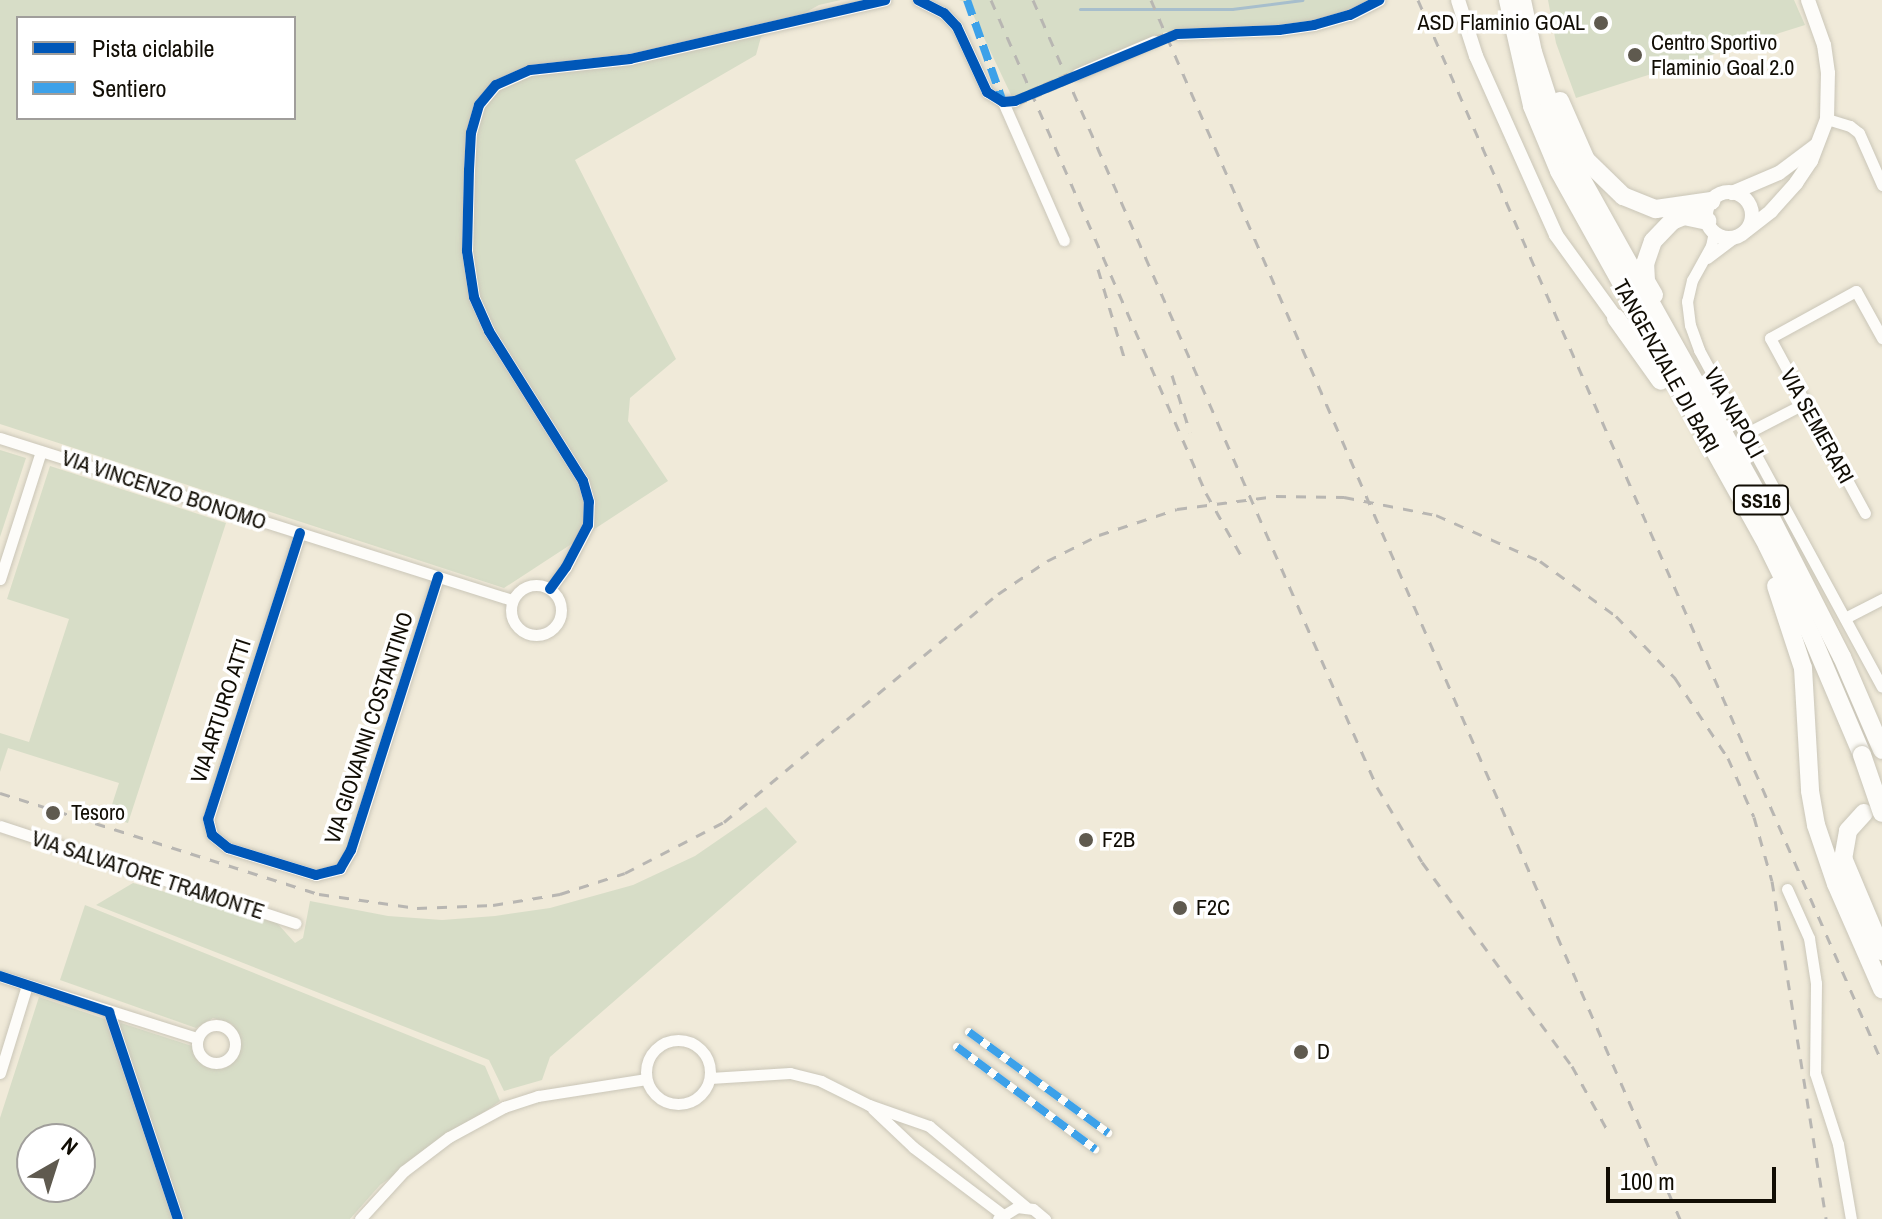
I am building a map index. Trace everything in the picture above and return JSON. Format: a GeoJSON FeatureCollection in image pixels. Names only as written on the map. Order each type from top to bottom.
{"type":"FeatureCollection","features":[{"type":"Feature","properties":{"kind":"highway","name":"TANGENZIALE DI BARI"},"geometry":{"type":"LineString","coordinates":[[1508,0],[1532,106],[1559,171],[1767,545],[1812,637],[1862,755],[1873,813]]}},
{"type":"Feature","properties":{"kind":"highway","name":"TANGENZIALE DI BARI"},"geometry":{"type":"LineString","coordinates":[[1522,0],[1533,52],[1558,130],[1591,201],[1726,440],[1842,657],[1882,750]]}},
{"type":"Feature","properties":{"kind":"highway"},"geometry":{"type":"LineString","coordinates":[[1533,52],[1557,94],[1575,139],[1606,183],[1640,205],[1656,209],[1711,201]]}},
{"type":"Feature","properties":{"kind":"highway"},"geometry":{"type":"LineString","coordinates":[[1710,227],[1684,216],[1661,229],[1648,251],[1646,281],[1718,409],[1726,440]]}},
{"type":"Feature","properties":{"kind":"highway"},"geometry":{"type":"LineString","coordinates":[[1616,318],[1651,363],[1687,424],[1729,476]]}},
{"type":"Feature","properties":{"kind":"highway"},"geometry":{"type":"LineString","coordinates":[[1767,545],[1770,571],[1803,668],[1810,791],[1816,825],[1836,884],[1882,989]]}},
{"type":"Feature","properties":{"kind":"highway"},"geometry":{"type":"LineString","coordinates":[[1842,657],[1882,740]]}},
{"type":"Feature","properties":{"kind":"highway"},"geometry":{"type":"LineString","coordinates":[[1873,813],[1848,831],[1843,858],[1882,951]]}},
{"type":"Feature","properties":{"kind":"street"},"geometry":{"type":"LineString","coordinates":[[550,589],[566,567],[588,525],[589,502],[583,481],[489,331],[474,297],[467,251],[471,133],[479,105],[496,85],[530,70],[644,56],[885,0]]}},
{"type":"Feature","properties":{"kind":"street"},"geometry":{"type":"LineString","coordinates":[[918,0],[944,13],[957,27],[987,92],[1009,102],[1064,240]]}},
{"type":"Feature","properties":{"kind":"street"},"geometry":{"type":"LineString","coordinates":[[1177,34],[1279,30],[1314,25],[1350,15],[1379,0]]}},
{"type":"Feature","properties":{"kind":"street"},"geometry":{"type":"LineString","coordinates":[[1458,0],[1476,56],[1556,235],[1616,318]]}},
{"type":"Feature","properties":{"kind":"street"},"geometry":{"type":"LineString","coordinates":[[1704,260],[1771,211],[1796,183],[1827,119],[1828,73],[1824,45],[1808,0]]}},
{"type":"Feature","properties":{"kind":"street"},"geometry":{"type":"LineString","coordinates":[[1077,74],[1154,41]]}},
{"type":"Feature","properties":{"kind":"street"},"geometry":{"type":"LineString","coordinates":[[1827,119],[1859,133],[1882,185]]}},
{"type":"Feature","properties":{"kind":"street"},"geometry":{"type":"LineString","coordinates":[[1741,234],[1710,227],[1711,201],[1779,173],[1816,145]]}},
{"type":"Feature","properties":{"kind":"street"},"geometry":{"type":"LineString","coordinates":[[1732,193],[1744,198],[1751,210],[1741,234]]}},
{"type":"Feature","properties":{"kind":"street","name":"VIA NAPOLI"},"geometry":{"type":"LineString","coordinates":[[1710,227],[1704,260],[1692,280],[1687,301],[1690,325],[1699,350],[1882,687]]}},
{"type":"Feature","properties":{"kind":"street","name":"VIA SEMERARI"},"geometry":{"type":"LineString","coordinates":[[1865,513],[1770,338],[1856,291],[1882,338]]}},
{"type":"Feature","properties":{"kind":"street"},"geometry":{"type":"LineString","coordinates":[[1745,434],[1805,403]]}},
{"type":"Feature","properties":{"kind":"street","name":"VIA VINCENZO BONOMO"},"geometry":{"type":"LineString","coordinates":[[0,438],[512,600]]}},
{"type":"Feature","properties":{"kind":"street"},"geometry":{"type":"LineString","coordinates":[[0,579],[41,451]]}},
{"type":"Feature","properties":{"kind":"street","name":"VIA ARTURO ATTI"},"geometry":{"type":"LineString","coordinates":[[275,862],[218,842],[212,835],[208,819],[300,533]]}},
{"type":"Feature","properties":{"kind":"street","name":"VIA GIOVANNI COSTANTINO"},"geometry":{"type":"LineString","coordinates":[[275,862],[326,875],[340,869],[347,860],[438,577]]}},
{"type":"Feature","properties":{"kind":"street"},"geometry":{"type":"LineString","coordinates":[[528,585],[550,589],[556,595],[561,611],[559,620],[547,633],[530,635],[515,625],[510,609],[512,600],[528,585]]}},
{"type":"Feature","properties":{"kind":"street"},"geometry":{"type":"LineString","coordinates":[[1845,618],[1882,599]]}},
{"type":"Feature","properties":{"kind":"street","name":"VIA SALVATORE TRAMONTE"},"geometry":{"type":"LineString","coordinates":[[0,826],[295,923]]}},
{"type":"Feature","properties":{"kind":"street"},"geometry":{"type":"LineString","coordinates":[[1787,889],[1809,938],[1816,983],[1815,1073],[1838,1144],[1851,1219]]}},
{"type":"Feature","properties":{"kind":"street"},"geometry":{"type":"LineString","coordinates":[[0,976],[197,1038]]}},
{"type":"Feature","properties":{"kind":"street"},"geometry":{"type":"LineString","coordinates":[[0,1073],[27,985]]}},
{"type":"Feature","properties":{"kind":"street"},"geometry":{"type":"LineString","coordinates":[[109,1012],[178,1219]]}},
{"type":"Feature","properties":{"kind":"street"},"geometry":{"type":"LineString","coordinates":[[969,1032],[1108,1133]]}},
{"type":"Feature","properties":{"kind":"street"},"geometry":{"type":"LineString","coordinates":[[671,1040],[682,1040],[701,1048],[707,1057],[710,1078],[703,1094],[679,1104],[655,1094],[646,1079],[646,1068],[654,1050],[671,1040]]}},
{"type":"Feature","properties":{"kind":"street"},"geometry":{"type":"LineString","coordinates":[[957,1047],[1095,1149]]}},
{"type":"Feature","properties":{"kind":"street"},"geometry":{"type":"LineString","coordinates":[[710,1078],[790,1073],[821,1081],[869,1105],[929,1126],[1026,1207],[1045,1219]]}},
{"type":"Feature","properties":{"kind":"street"},"geometry":{"type":"LineString","coordinates":[[360,1219],[404,1171],[449,1137],[504,1107],[538,1096],[646,1079]]}},
{"type":"Feature","properties":{"kind":"street"},"geometry":{"type":"LineString","coordinates":[[869,1105],[913,1147],[1000,1216],[1026,1207]]}},
{"type":"Feature","properties":{"kind":"green space"},"geometry":{"type":"Polygon","coordinates":[[[0,0],[841,0],[819,5],[761,37],[756,55],[575,160],[676,359],[630,398],[628,421],[668,481],[504,588],[0,424],[0,0]]]}},
{"type":"Feature","properties":{"kind":"green space"},"geometry":{"type":"Polygon","coordinates":[[[959,0],[1373,0],[1310,24],[1221,35],[1166,32],[1151,37],[1103,65],[1013,99],[967,2],[959,0]]]}},
{"type":"Feature","properties":{"kind":"green space","name":"Centro Sportivo Flaminio Goal 2.0"},"geometry":{"type":"Polygon","coordinates":[[[1548,0],[1794,0],[1805,25],[1576,98],[1556,43],[1548,0]]]}},
{"type":"Feature","properties":{"kind":"green space"},"geometry":{"type":"Polygon","coordinates":[[[0,450],[26,458],[0,537],[0,450]]]}},
{"type":"Feature","properties":{"kind":"green space"},"geometry":{"type":"Polygon","coordinates":[[[50,466],[226,523],[128,823],[108,817],[119,783],[8,748],[0,772],[0,733],[29,742],[69,619],[7,599],[50,466]]]}},
{"type":"Feature","properties":{"kind":"green space"},"geometry":{"type":"Polygon","coordinates":[[[766,807],[797,842],[550,1057],[542,1080],[504,1091],[489,1060],[96,905],[133,883],[277,923],[295,943],[303,938],[310,901],[388,916],[442,920],[550,908],[633,885],[695,856],[766,807]]]}},
{"type":"Feature","properties":{"kind":"green space"},"geometry":{"type":"Polygon","coordinates":[[[85,905],[485,1066],[500,1101],[380,1185],[350,1219],[183,1219],[119,1025],[121,1023],[192,1046],[198,1061],[210,1068],[223,1069],[234,1062],[240,1038],[232,1024],[213,1018],[196,1028],[60,980],[85,905]]]}},
{"type":"Feature","properties":{"kind":"green space"},"geometry":{"type":"Polygon","coordinates":[[[39,997],[105,1019],[173,1219],[0,1219],[0,1118],[39,997]]]}},
{"type":"Feature","properties":{"kind":"waterway"},"geometry":{"type":"LineString","coordinates":[[1080,9],[1232,9],[1302,0]]}},
{"type":"Feature","properties":{"kind":"tunnel"},"geometry":{"type":"LineString","coordinates":[[1154,41],[1177,34]]}},
{"type":"Feature","properties":{"kind":"tunnel"},"geometry":{"type":"LineString","coordinates":[[1015,101],[1077,74]]}},
{"type":"Feature","properties":{"kind":"railway"},"geometry":{"type":"LineString","coordinates":[[991,0],[1206,493],[1243,559]]}},
{"type":"Feature","properties":{"kind":"railway"},"geometry":{"type":"LineString","coordinates":[[1033,0],[1377,787],[1422,862],[1572,1066],[1609,1133]]}},
{"type":"Feature","properties":{"kind":"railway"},"geometry":{"type":"LineString","coordinates":[[1151,0],[1680,1219]]}},
{"type":"Feature","properties":{"kind":"railway"},"geometry":{"type":"LineString","coordinates":[[1418,0],[1882,1062]]}},
{"type":"Feature","properties":{"kind":"railway"},"geometry":{"type":"LineString","coordinates":[[1098,269],[1124,357]]}},
{"type":"Feature","properties":{"kind":"railway"},"geometry":{"type":"LineString","coordinates":[[1172,375],[1190,432]]}},
{"type":"Feature","properties":{"kind":"railway"},"geometry":{"type":"LineString","coordinates":[[0,793],[319,894],[417,908],[493,905],[560,894],[625,873],[724,822],[998,594],[1047,561],[1099,535],[1177,509],[1276,496],[1344,497],[1436,515],[1540,561],[1616,616],[1675,678],[1728,758],[1754,817],[1772,881],[1826,1219]]}},
{"type":"Feature","properties":{"kind":"marked path"},"geometry":{"type":"LineString","coordinates":[[967,0],[1003,102]]}},
{"type":"Feature","properties":{"kind":"marked path"},"geometry":{"type":"LineString","coordinates":[[969,1032],[1108,1133]]}},
{"type":"Feature","properties":{"kind":"marked path"},"geometry":{"type":"LineString","coordinates":[[957,1047],[1095,1149]]}},
{"type":"Feature","properties":{"kind":"cycle path"},"geometry":{"type":"LineString","coordinates":[[550,589],[566,567],[588,525],[589,502],[583,481],[489,331],[474,297],[467,251],[469,170],[471,133],[479,105],[496,85],[530,70],[630,59],[885,0]]}},
{"type":"Feature","properties":{"kind":"cycle path"},"geometry":{"type":"LineString","coordinates":[[918,0],[944,13],[957,27],[987,92],[1003,102],[1015,101],[1177,34],[1279,30],[1314,25],[1350,15],[1379,0]]}},
{"type":"Feature","properties":{"kind":"cycle path"},"geometry":{"type":"LineString","coordinates":[[300,533],[208,819],[212,835],[228,848],[316,875],[340,869],[351,850],[438,577]]}},
{"type":"Feature","properties":{"kind":"cycle path"},"geometry":{"type":"LineString","coordinates":[[0,976],[109,1012],[178,1219]]}},
{"type":"Feature","properties":{"kind":"place","name":"ASD Flaminio GOAL"},"geometry":{"type":"Point","coordinates":[1601,23]}},
{"type":"Feature","properties":{"kind":"place","name":"Centro Sportivo Flaminio Goal 2.0"},"geometry":{"type":"Point","coordinates":[1635,55]}},
{"type":"Feature","properties":{"kind":"place","name":"Tesoro"},"geometry":{"type":"Point","coordinates":[53,813]}},
{"type":"Feature","properties":{"kind":"place","name":"F2B"},"geometry":{"type":"Point","coordinates":[1086,840]}},
{"type":"Feature","properties":{"kind":"place","name":"F2C"},"geometry":{"type":"Point","coordinates":[1180,908]}},
{"type":"Feature","properties":{"kind":"place","name":"D"},"geometry":{"type":"Point","coordinates":[1301,1052]}}]}
